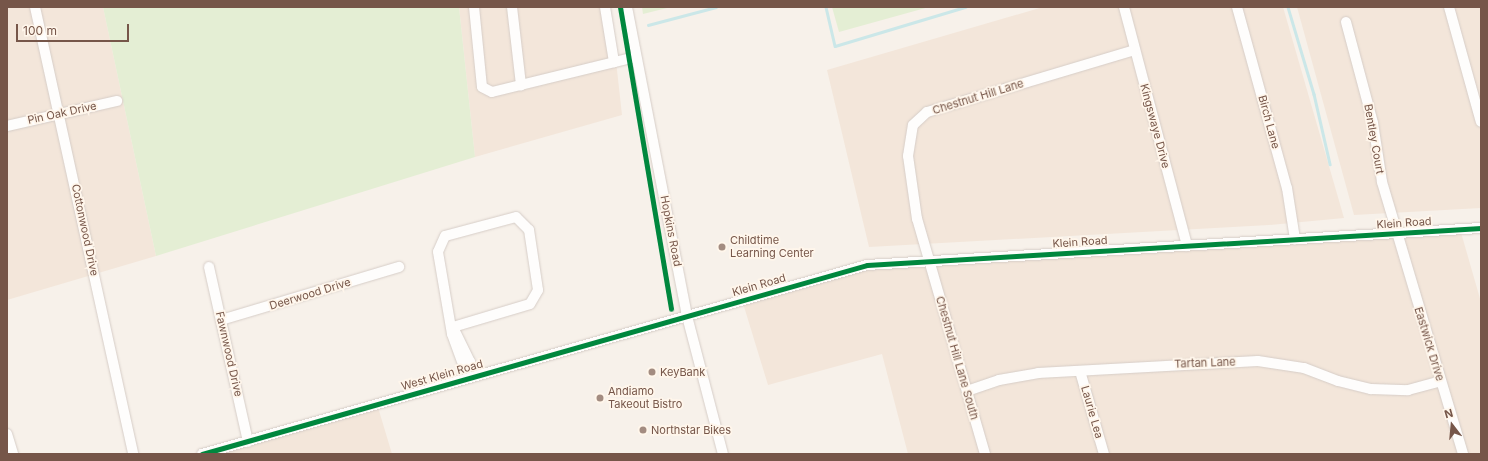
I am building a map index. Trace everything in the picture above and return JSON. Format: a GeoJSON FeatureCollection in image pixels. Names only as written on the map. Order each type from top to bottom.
{"type":"FeatureCollection","features":[{"type":"Feature","properties":{"kind":"street","name":"Cottonwood Drive"},"geometry":{"type":"LineString","coordinates":[[35,7],[60,114],[133,454]]}},
{"type":"Feature","properties":{"kind":"street"},"geometry":{"type":"LineString","coordinates":[[474,7],[482,87],[492,92],[636,57]]}},
{"type":"Feature","properties":{"kind":"street"},"geometry":{"type":"LineString","coordinates":[[512,7],[521,85]]}},
{"type":"Feature","properties":{"kind":"street"},"geometry":{"type":"LineString","coordinates":[[605,7],[614,62]]}},
{"type":"Feature","properties":{"kind":"street","name":"Hopkins Road"},"geometry":{"type":"LineString","coordinates":[[627,7],[687,316],[723,454]]}},
{"type":"Feature","properties":{"kind":"street","name":"Kingswaye Drive"},"geometry":{"type":"LineString","coordinates":[[1124,7],[1187,246]]}},
{"type":"Feature","properties":{"kind":"street","name":"Birch Lane"},"geometry":{"type":"LineString","coordinates":[[1237,7],[1287,188],[1295,239]]}},
{"type":"Feature","properties":{"kind":"street"},"geometry":{"type":"LineString","coordinates":[[1449,7],[1477,91],[1481,122]]}},
{"type":"Feature","properties":{"kind":"street","name":"Bentley Court"},"geometry":{"type":"LineString","coordinates":[[1346,22],[1373,123],[1382,182],[1396,233]]}},
{"type":"Feature","properties":{"kind":"street","name":"Chestnut Hill Lane"},"geometry":{"type":"LineString","coordinates":[[929,262],[909,174],[908,144],[916,120],[926,112],[1135,50]]}},
{"type":"Feature","properties":{"kind":"street","name":"Pin Oak Drive"},"geometry":{"type":"LineString","coordinates":[[7,126],[117,101]]}},
{"type":"Feature","properties":{"kind":"street"},"geometry":{"type":"LineString","coordinates":[[453,327],[530,304],[538,290],[529,230],[516,217],[446,236],[438,252],[453,327],[452,334],[463,364],[469,372]]}},
{"type":"Feature","properties":{"kind":"street","name":"Klein Road"},"geometry":{"type":"LineString","coordinates":[[687,316],[866,265],[1481,228]]}},
{"type":"Feature","properties":{"kind":"street","name":"Eastwick Drive"},"geometry":{"type":"LineString","coordinates":[[1396,233],[1464,454]]}},
{"type":"Feature","properties":{"kind":"street","name":"Chestnut Hill Lane South"},"geometry":{"type":"LineString","coordinates":[[929,262],[985,454]]}},
{"type":"Feature","properties":{"kind":"street","name":"Fawnwood Drive"},"geometry":{"type":"LineString","coordinates":[[209,267],[248,442]]}},
{"type":"Feature","properties":{"kind":"street","name":"Deerwood Drive"},"geometry":{"type":"LineString","coordinates":[[221,320],[399,267]]}},
{"type":"Feature","properties":{"kind":"street","name":"West Klein Road"},"geometry":{"type":"LineString","coordinates":[[202,454],[248,442],[469,372],[687,316]]}},
{"type":"Feature","properties":{"kind":"street","name":"Tartan Lane"},"geometry":{"type":"LineString","coordinates":[[967,391],[1020,375],[1258,361],[1304,368],[1338,381],[1370,389],[1408,390],[1441,381]]}},
{"type":"Feature","properties":{"kind":"street","name":"Laurie Lea"},"geometry":{"type":"LineString","coordinates":[[1080,371],[1104,454]]}},
{"type":"Feature","properties":{"kind":"street"},"geometry":{"type":"LineString","coordinates":[[7,434],[13,454]]}},
{"type":"Feature","properties":{"kind":"shaded area"},"geometry":{"type":"Polygon","coordinates":[[[7,7],[103,7],[156,256],[7,300],[7,7]]]}},
{"type":"Feature","properties":{"kind":"shaded area"},"geometry":{"type":"Polygon","coordinates":[[[459,7],[610,7],[622,115],[475,157],[459,7]]]}},
{"type":"Feature","properties":{"kind":"shaded area"},"geometry":{"type":"Polygon","coordinates":[[[1043,7],[1283,7],[1344,218],[1269,225],[869,247],[827,70],[1043,7]]]}},
{"type":"Feature","properties":{"kind":"shaded area"},"geometry":{"type":"Polygon","coordinates":[[[1297,7],[1481,7],[1481,208],[1354,215],[1297,7]]]}},
{"type":"Feature","properties":{"kind":"shaded area"},"geometry":{"type":"Polygon","coordinates":[[[1460,229],[1481,302],[1481,454],[908,454],[882,354],[768,385],[742,300],[867,265],[1460,229]]]}},
{"type":"Feature","properties":{"kind":"shaded area"},"geometry":{"type":"Polygon","coordinates":[[[377,404],[392,454],[207,454],[377,404]]]}},
{"type":"Feature","properties":{"kind":"green space"},"geometry":{"type":"Polygon","coordinates":[[[103,7],[459,7],[475,157],[156,256],[103,7]]]}},
{"type":"Feature","properties":{"kind":"green space"},"geometry":{"type":"Polygon","coordinates":[[[642,7],[671,7],[643,14],[642,7]]]}},
{"type":"Feature","properties":{"kind":"green space"},"geometry":{"type":"Polygon","coordinates":[[[832,7],[929,7],[839,32],[832,7]]]}},
{"type":"Feature","properties":{"kind":"waterway"},"geometry":{"type":"LineString","coordinates":[[648,25],[716,7]]}},
{"type":"Feature","properties":{"kind":"waterway"},"geometry":{"type":"LineString","coordinates":[[826,7],[835,46],[965,7]]}},
{"type":"Feature","properties":{"kind":"waterway"},"geometry":{"type":"LineString","coordinates":[[1288,7],[1314,94],[1330,164]]}},
{"type":"Feature","properties":{"kind":"cycle path"},"geometry":{"type":"LineString","coordinates":[[620,7],[671,309]]}},
{"type":"Feature","properties":{"kind":"cycle path"},"geometry":{"type":"LineString","coordinates":[[202,454],[867,265],[1481,228]]}},
{"type":"Feature","properties":{"kind":"place","name":"Childtime Learning Center"},"geometry":{"type":"Point","coordinates":[722,247]}},
{"type":"Feature","properties":{"kind":"place","name":"KeyBank"},"geometry":{"type":"Point","coordinates":[652,372]}},
{"type":"Feature","properties":{"kind":"place","name":"Andiamo Takeout Bistro"},"geometry":{"type":"Point","coordinates":[600,398]}},
{"type":"Feature","properties":{"kind":"place","name":"Northstar Bikes"},"geometry":{"type":"Point","coordinates":[643,430]}}]}
